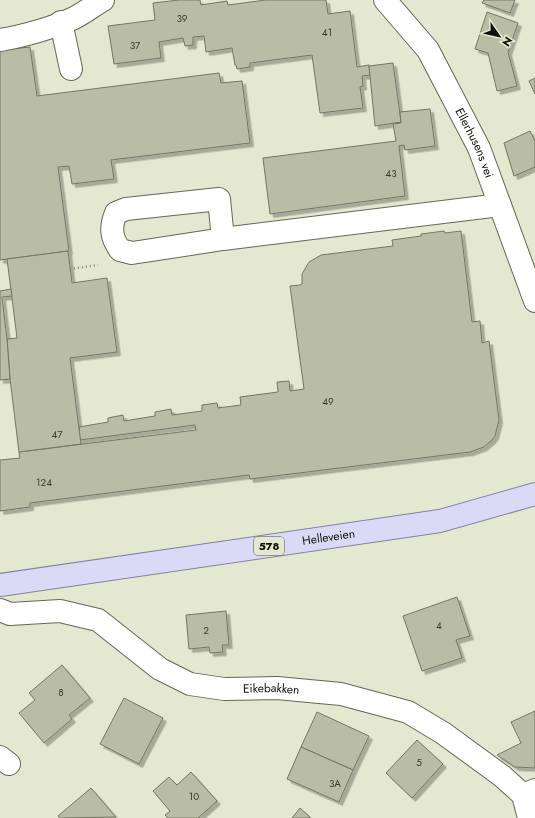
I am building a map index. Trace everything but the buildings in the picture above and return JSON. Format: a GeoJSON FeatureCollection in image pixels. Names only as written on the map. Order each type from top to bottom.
{"type":"FeatureCollection","features":[{"type":"Feature","properties":{"kind":"main road","name":"Helleveien"},"geometry":{"type":"LineString","coordinates":[[0,585],[440,521],[535,494]]}},
{"type":"Feature","properties":{"kind":"street"},"geometry":{"type":"LineString","coordinates":[[0,40],[9,39],[74,18],[103,0]]}},
{"type":"Feature","properties":{"kind":"street","name":"Ellerhusens vei"},"geometry":{"type":"LineString","coordinates":[[385,0],[428,50],[479,148],[535,301]]}},
{"type":"Feature","properties":{"kind":"street"},"geometry":{"type":"LineString","coordinates":[[62,22],[70,69]]}},
{"type":"Feature","properties":{"kind":"street"},"geometry":{"type":"LineString","coordinates":[[223,239],[219,199],[126,209],[116,213],[112,224],[114,240],[120,250],[132,252],[223,239],[500,205]]}},
{"type":"Feature","properties":{"kind":"street","name":"Eikebakken"},"geometry":{"type":"LineString","coordinates":[[0,610],[10,614],[60,611],[98,620],[160,669],[190,684],[224,689],[277,688],[341,694],[408,712],[443,733],[502,776],[529,792]]}},
{"type":"Feature","properties":{"kind":"street"},"geometry":{"type":"LineString","coordinates":[[529,792],[529,818]]}}]}
